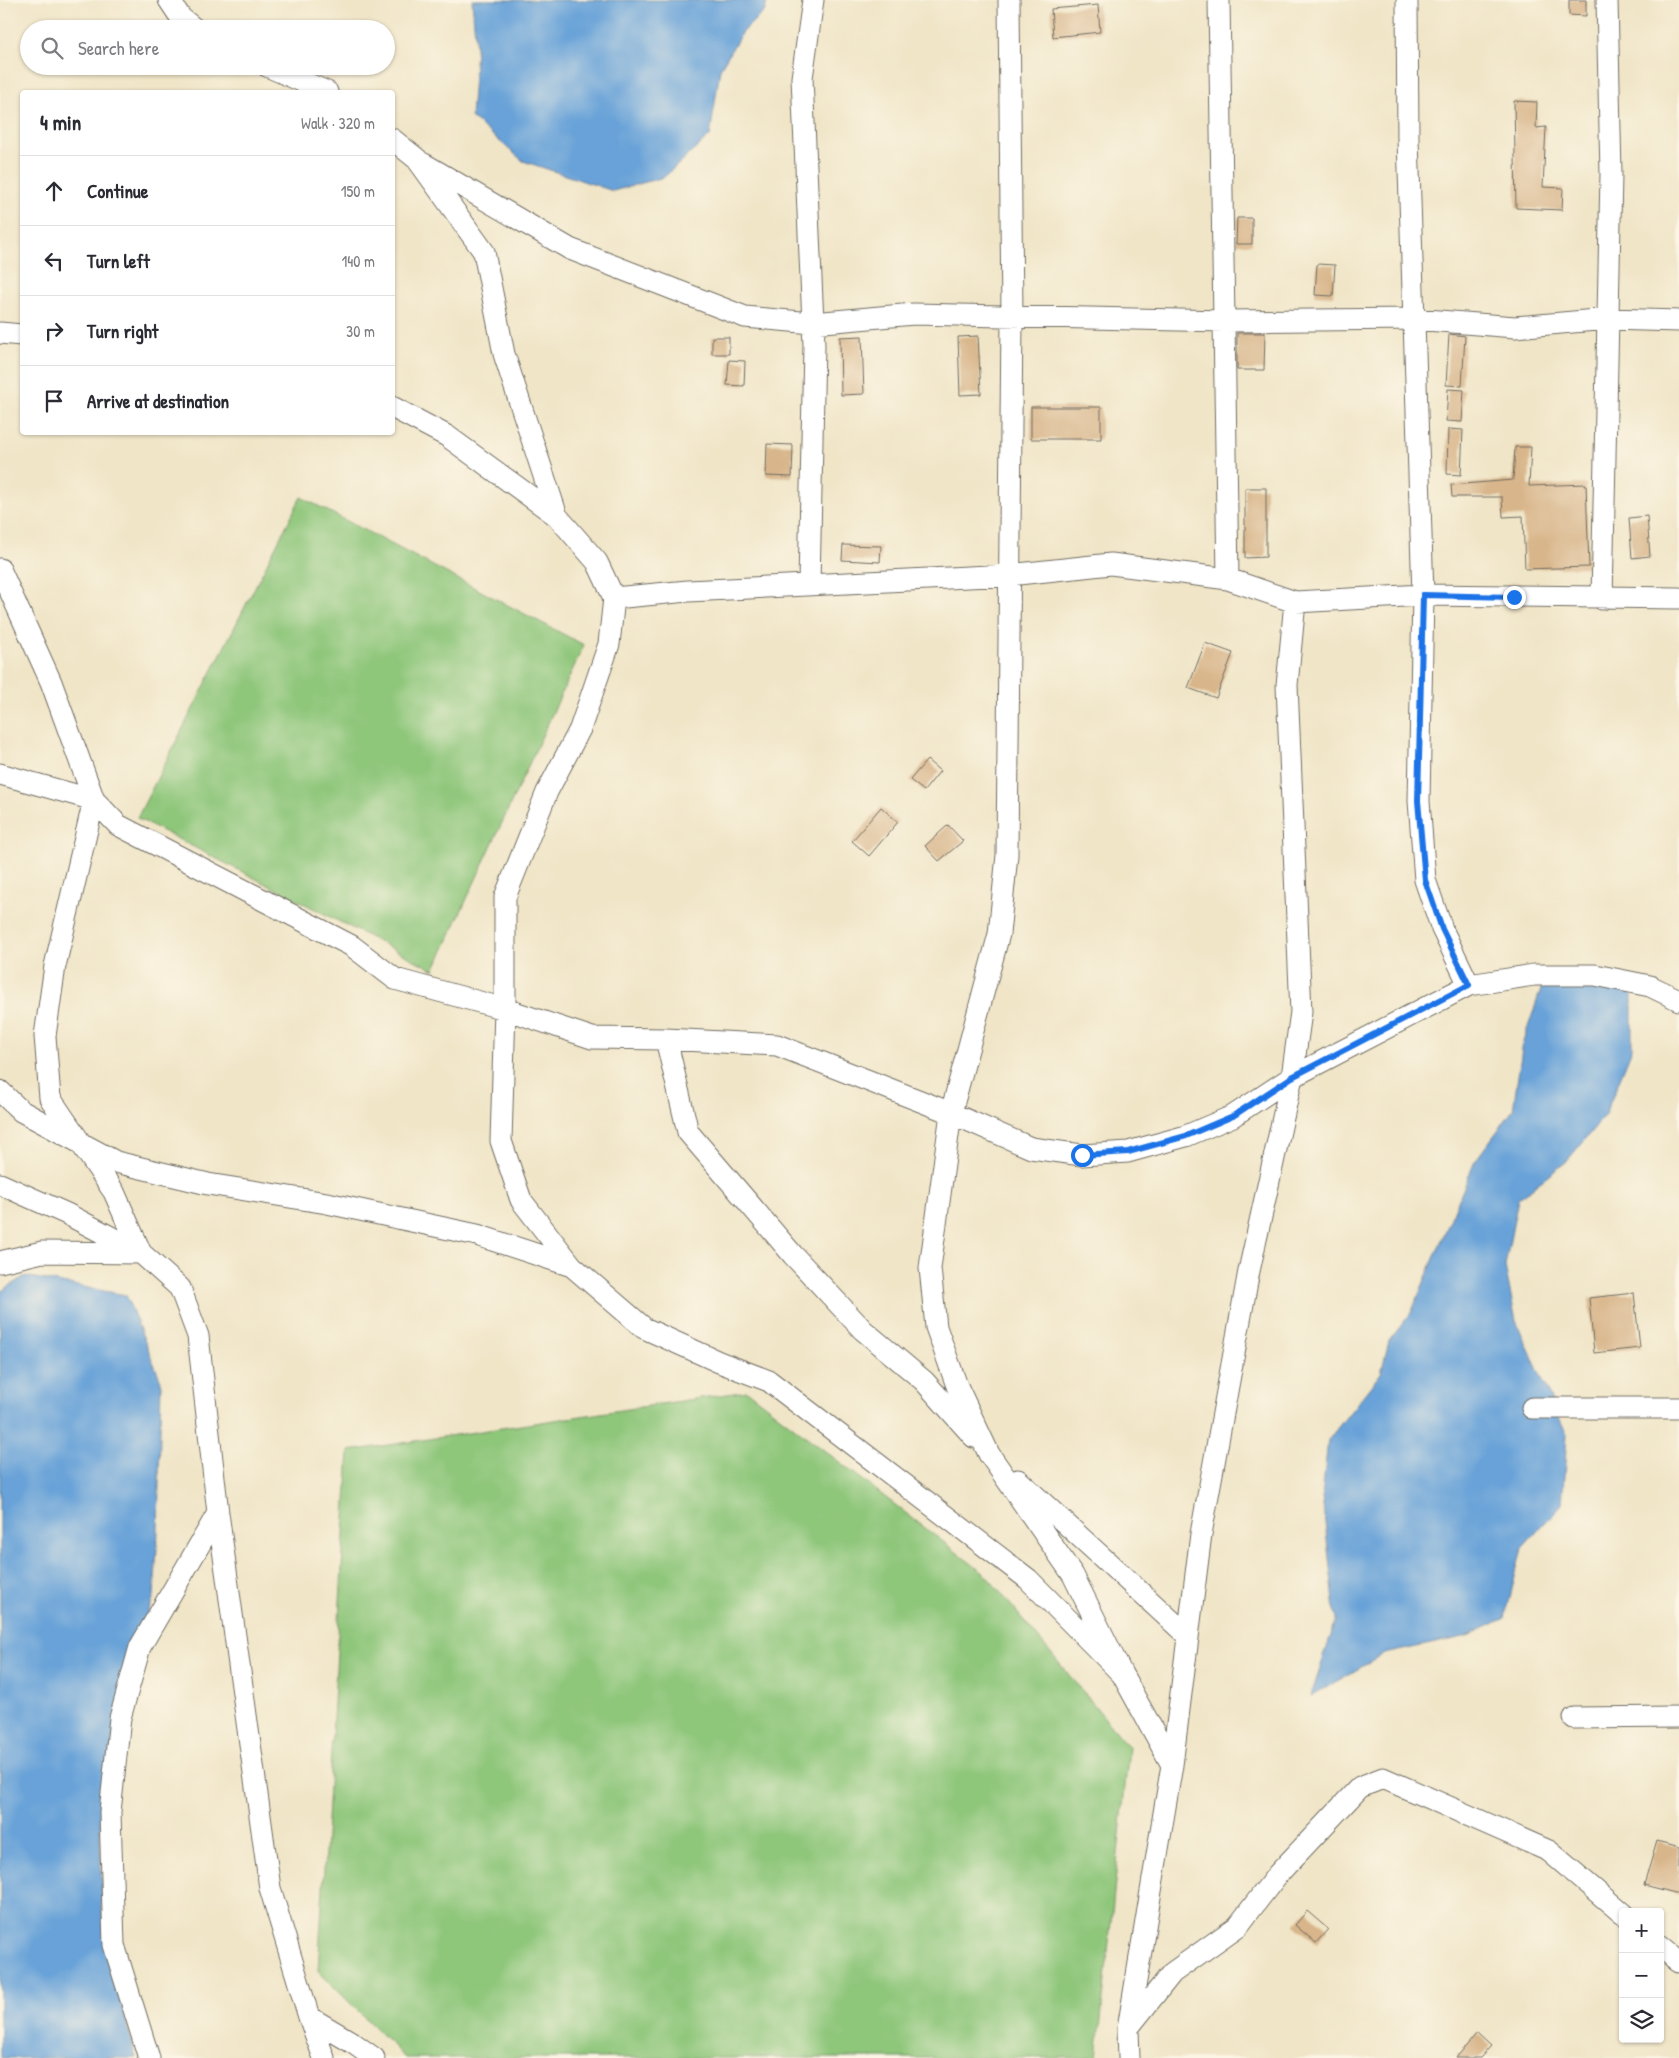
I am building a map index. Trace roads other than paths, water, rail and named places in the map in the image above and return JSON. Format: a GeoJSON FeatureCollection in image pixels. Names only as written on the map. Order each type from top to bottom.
{"type":"FeatureCollection","features":[{"type":"Feature","properties":{"kind":"street"},"geometry":{"type":"LineString","coordinates":[[169,0],[184,20]]}},
{"type":"Feature","properties":{"kind":"street"},"geometry":{"type":"LineString","coordinates":[[809,585],[814,344],[802,78],[814,0]]}},
{"type":"Feature","properties":{"kind":"street"},"geometry":{"type":"LineString","coordinates":[[1009,0],[1012,318],[1007,855],[999,934],[951,1113],[930,1268],[936,1327],[957,1386],[989,1454],[1073,1575],[1122,1674],[1172,1765]]}},
{"type":"Feature","properties":{"kind":"street"},"geometry":{"type":"LineString","coordinates":[[1219,0],[1228,579]]}},
{"type":"Feature","properties":{"kind":"street"},"geometry":{"type":"LineString","coordinates":[[1407,0],[1408,139],[1423,595],[1418,801],[1425,880],[1442,929],[1469,985]]}},
{"type":"Feature","properties":{"kind":"street"},"geometry":{"type":"LineString","coordinates":[[1602,599],[1611,174],[1607,0]]}},
{"type":"Feature","properties":{"kind":"street"},"geometry":{"type":"LineString","coordinates":[[288,75],[322,90]]}},
{"type":"Feature","properties":{"kind":"street"},"geometry":{"type":"LineString","coordinates":[[395,141],[417,159],[570,249],[745,318],[813,323],[914,314],[1012,318],[1224,321],[1414,319],[1515,327],[1608,319],[1679,321]]}},
{"type":"Feature","properties":{"kind":"street"},"geometry":{"type":"LineString","coordinates":[[417,159],[484,252],[504,354],[557,516]]}},
{"type":"Feature","properties":{"kind":"street"},"geometry":{"type":"LineString","coordinates":[[0,333],[20,335]]}},
{"type":"Feature","properties":{"kind":"street"},"geometry":{"type":"LineString","coordinates":[[395,409],[447,436],[557,516],[596,562],[614,598],[609,644],[580,729],[547,792],[505,897],[505,1009],[501,1141],[521,1200],[572,1266],[644,1328],[719,1362],[769,1381],[1028,1579],[1122,1674]]}},
{"type":"Feature","properties":{"kind":"street"},"geometry":{"type":"LineString","coordinates":[[614,598],[688,591],[1009,575],[1111,564],[1228,579],[1294,602],[1423,595],[1602,599],[1679,598]]}},
{"type":"Feature","properties":{"kind":"street"},"geometry":{"type":"LineString","coordinates":[[0,569],[50,682],[94,800],[118,825],[352,946],[395,979],[505,1009],[592,1038],[666,1039],[776,1046],[951,1113],[1032,1148],[1082,1155],[1128,1152],[1186,1136],[1233,1116],[1292,1077],[1469,985],[1534,975],[1595,975],[1650,986],[1679,1000]]}},
{"type":"Feature","properties":{"kind":"street"},"geometry":{"type":"LineString","coordinates":[[1129,2058],[1128,2028],[1172,1765],[1201,1534],[1242,1310],[1292,1077],[1301,1012],[1287,685],[1294,602]]}},
{"type":"Feature","properties":{"kind":"street"},"geometry":{"type":"LineString","coordinates":[[0,612],[22,619]]}},
{"type":"Feature","properties":{"kind":"street"},"geometry":{"type":"LineString","coordinates":[[0,774],[94,800]]}},
{"type":"Feature","properties":{"kind":"street"},"geometry":{"type":"LineString","coordinates":[[94,800],[55,966],[45,1036],[50,1098],[114,1192],[141,1253]]}},
{"type":"Feature","properties":{"kind":"street"},"geometry":{"type":"LineString","coordinates":[[666,1039],[688,1132],[793,1254],[863,1330],[924,1381],[989,1454],[1188,1636]]}},
{"type":"Feature","properties":{"kind":"street"},"geometry":{"type":"LineString","coordinates":[[0,1091],[21,1111],[116,1162],[208,1184],[327,1203],[477,1235],[572,1266]]}},
{"type":"Feature","properties":{"kind":"street"},"geometry":{"type":"LineString","coordinates":[[0,1184],[67,1214],[141,1253],[180,1288],[198,1336],[218,1513],[270,1888],[309,2017],[324,2058]]}},
{"type":"Feature","properties":{"kind":"street"},"geometry":{"type":"LineString","coordinates":[[0,1262],[42,1252],[141,1253]]}},
{"type":"Feature","properties":{"kind":"street"},"geometry":{"type":"LineString","coordinates":[[1532,1408],[1679,1408]]}},
{"type":"Feature","properties":{"kind":"street"},"geometry":{"type":"LineString","coordinates":[[149,2058],[114,1945],[110,1812],[120,1718],[140,1647],[218,1513]]}},
{"type":"Feature","properties":{"kind":"street"},"geometry":{"type":"LineString","coordinates":[[1574,1718],[1679,1717]]}},
{"type":"Feature","properties":{"kind":"street"},"geometry":{"type":"LineString","coordinates":[[1128,2028],[1172,1973],[1238,1926],[1278,1874],[1360,1787],[1383,1778],[1549,1851],[1619,1911]]}},
{"type":"Feature","properties":{"kind":"street"},"geometry":{"type":"LineString","coordinates":[[1664,1949],[1679,1962]]}},
{"type":"Feature","properties":{"kind":"street"},"geometry":{"type":"LineString","coordinates":[[309,2017],[354,2043],[374,2058]]}},
{"type":"Feature","properties":{"kind":"water"},"geometry":{"type":"Polygon","coordinates":[[[472,0],[767,0],[765,11],[742,32],[720,69],[710,136],[664,177],[613,191],[523,161],[471,117],[476,49],[472,0]]]}},
{"type":"Feature","properties":{"kind":"water"},"geometry":{"type":"Polygon","coordinates":[[[1543,983],[1601,984],[1632,992],[1632,1049],[1605,1115],[1566,1162],[1518,1199],[1505,1266],[1516,1321],[1567,1435],[1562,1504],[1522,1548],[1505,1618],[1468,1636],[1384,1654],[1311,1696],[1336,1620],[1322,1496],[1328,1440],[1381,1373],[1389,1341],[1411,1313],[1475,1161],[1513,1110],[1523,1042],[1543,983]]]}},
{"type":"Feature","properties":{"kind":"water"},"geometry":{"type":"Polygon","coordinates":[[[25,1276],[126,1295],[161,1381],[158,1531],[154,1596],[124,1678],[100,1816],[102,1906],[107,1951],[136,2058],[0,2058],[0,1292],[25,1276]]]}}]}
